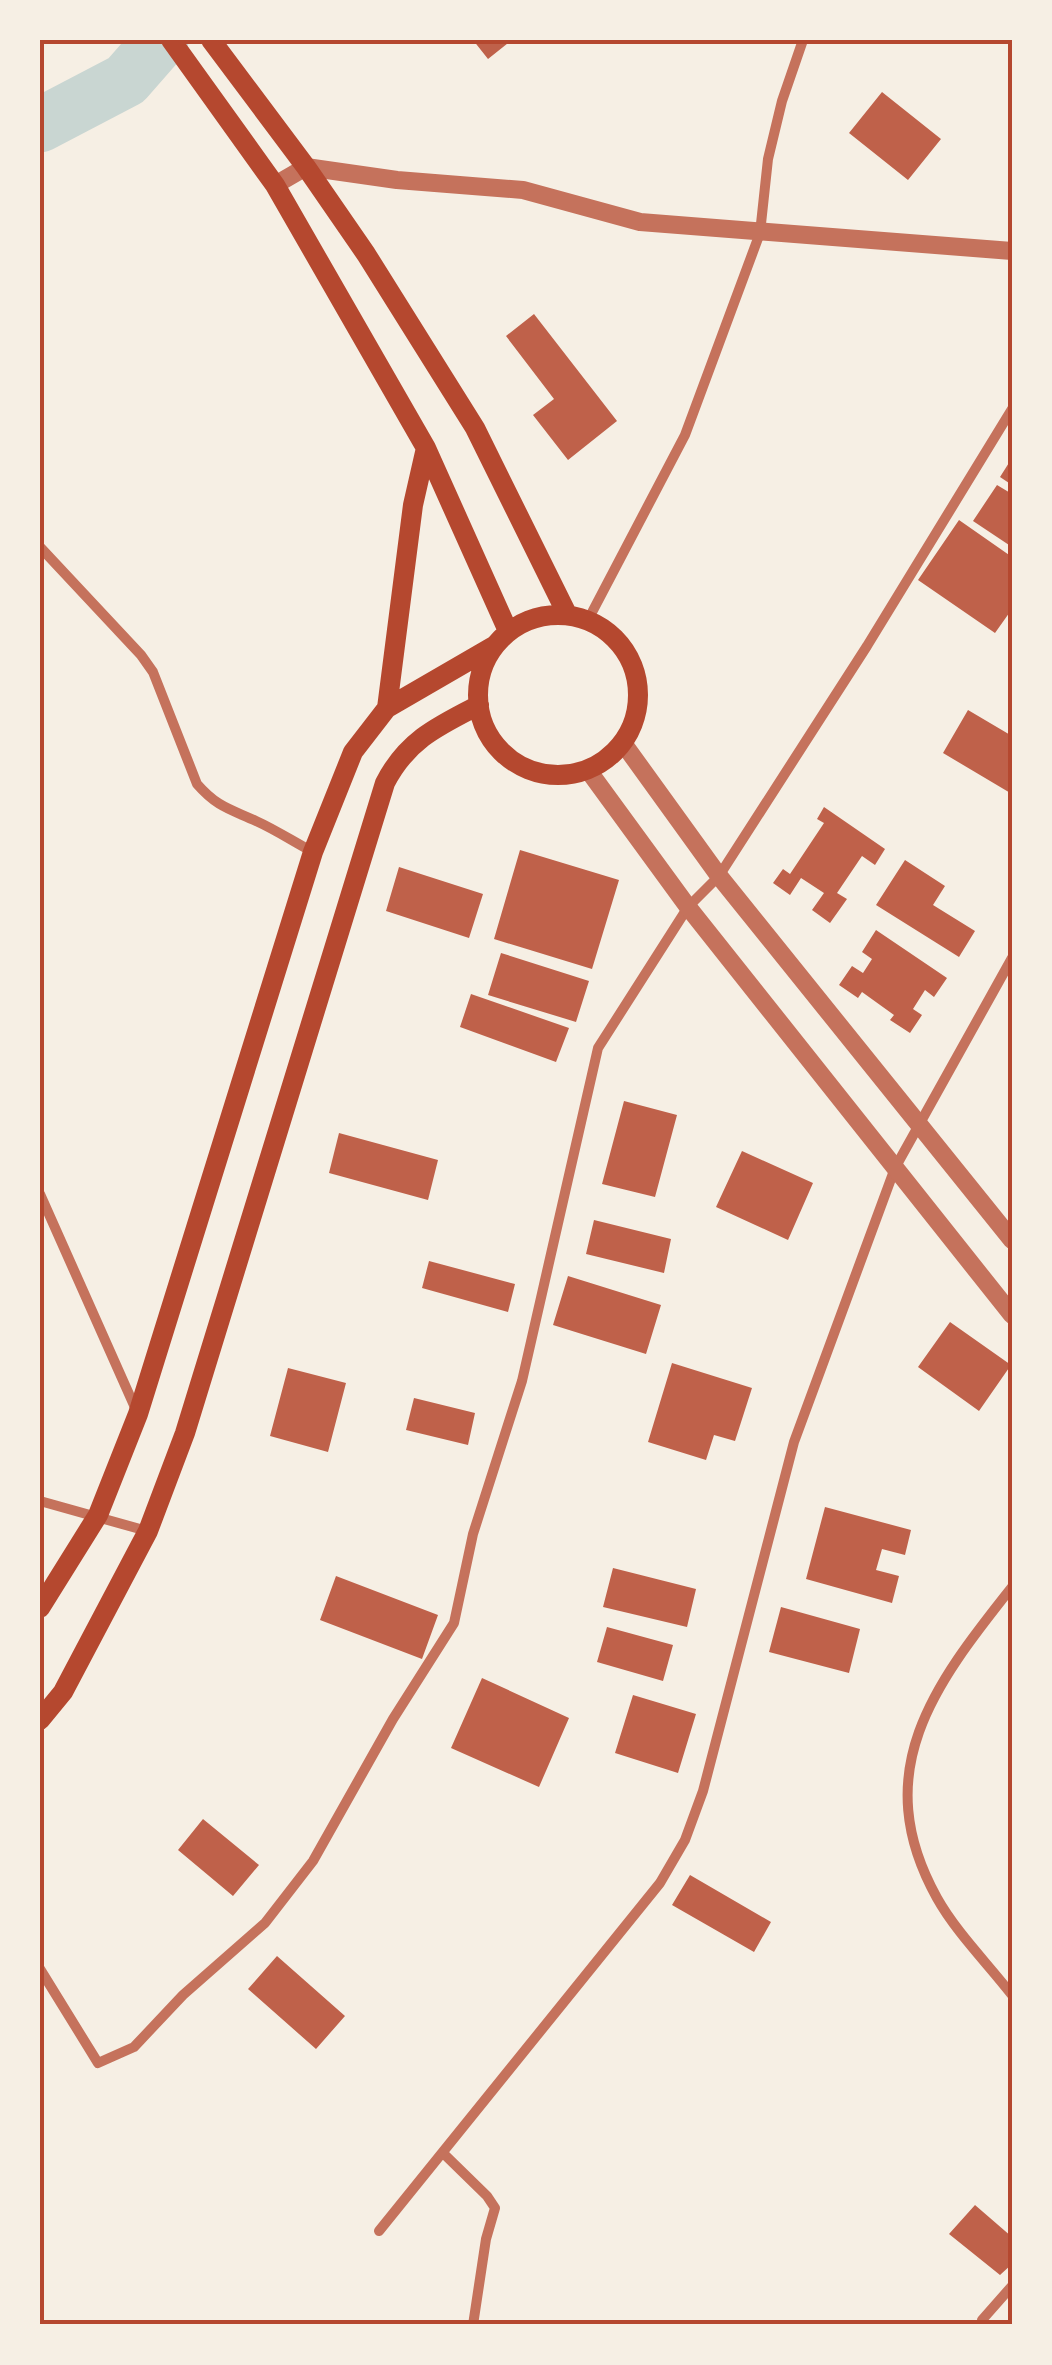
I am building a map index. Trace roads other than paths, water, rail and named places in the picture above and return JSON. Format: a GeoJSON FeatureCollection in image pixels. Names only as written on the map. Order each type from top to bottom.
{"type":"FeatureCollection","features":[{"type":"Feature","properties":{"kind":"main road"},"geometry":{"type":"LineString","coordinates":[[171,40],[275,185],[426,448],[501,638]]}},
{"type":"Feature","properties":{"kind":"main road"},"geometry":{"type":"LineString","coordinates":[[211,40],[306,167],[476,428],[578,617]]}},
{"type":"Feature","properties":{"kind":"main road"},"geometry":{"type":"LineString","coordinates":[[387,708],[414,505],[426,448]]}},
{"type":"Feature","properties":{"kind":"main road"},"geometry":{"type":"LineString","coordinates":[[40,1608],[98,1515],[138,1414],[312,852],[353,752],[387,708],[526,620],[547,615],[578,617],[618,640],[636,672],[638,709],[623,743],[614,754],[588,770],[558,775],[527,769],[494,744],[478,705],[478,684],[484,664],[501,638]]}},
{"type":"Feature","properties":{"kind":"main road"},"geometry":{"type":"LineString","coordinates":[[40,1720],[63,1692],[148,1531],[185,1433],[385,783],[392,768],[424,733],[478,705]]}},
{"type":"Feature","properties":{"kind":"street"},"geometry":{"type":"LineString","coordinates":[[578,617],[685,435],[760,233],[768,159],[782,101],[804,40]]}},
{"type":"Feature","properties":{"kind":"street"},"geometry":{"type":"LineString","coordinates":[[275,185],[306,167],[397,180],[523,190],[640,222],[1012,251]]}},
{"type":"Feature","properties":{"kind":"street"},"geometry":{"type":"LineString","coordinates":[[40,1968],[98,2063],[134,2046],[183,1994],[265,1923],[313,1861],[393,1719],[454,1624],[474,1534],[522,1380],[598,1048],[688,907],[719,876],[867,646],[1012,408]]}},
{"type":"Feature","properties":{"kind":"street"},"geometry":{"type":"LineString","coordinates":[[40,547],[142,654],[153,672],[197,784],[208,797],[225,810],[256,821],[312,852]]}},
{"type":"Feature","properties":{"kind":"street"},"geometry":{"type":"LineString","coordinates":[[623,743],[719,876],[1012,1240]]}},
{"type":"Feature","properties":{"kind":"street"},"geometry":{"type":"LineString","coordinates":[[588,770],[688,907],[1012,1315]]}},
{"type":"Feature","properties":{"kind":"street"},"geometry":{"type":"LineString","coordinates":[[379,2232],[660,1884],[685,1840],[703,1791],[794,1442],[895,1168],[1012,958]]}},
{"type":"Feature","properties":{"kind":"street"},"geometry":{"type":"LineString","coordinates":[[40,1194],[138,1414]]}},
{"type":"Feature","properties":{"kind":"street"},"geometry":{"type":"LineString","coordinates":[[40,1501],[148,1531]]}},
{"type":"Feature","properties":{"kind":"street"},"geometry":{"type":"LineString","coordinates":[[1012,1587],[930,1700],[913,1746],[906,1800],[918,1855],[938,1900],[1012,1995]]}},
{"type":"Feature","properties":{"kind":"street"},"geometry":{"type":"LineString","coordinates":[[444,2154],[495,2208],[486,2239],[473,2325]]}},
{"type":"Feature","properties":{"kind":"street"},"geometry":{"type":"LineString","coordinates":[[977,2323],[1012,2286]]}},
{"type":"Feature","properties":{"kind":"waterway"},"geometry":{"type":"LineString","coordinates":[[40,125],[126,80],[161,40]]}}]}
